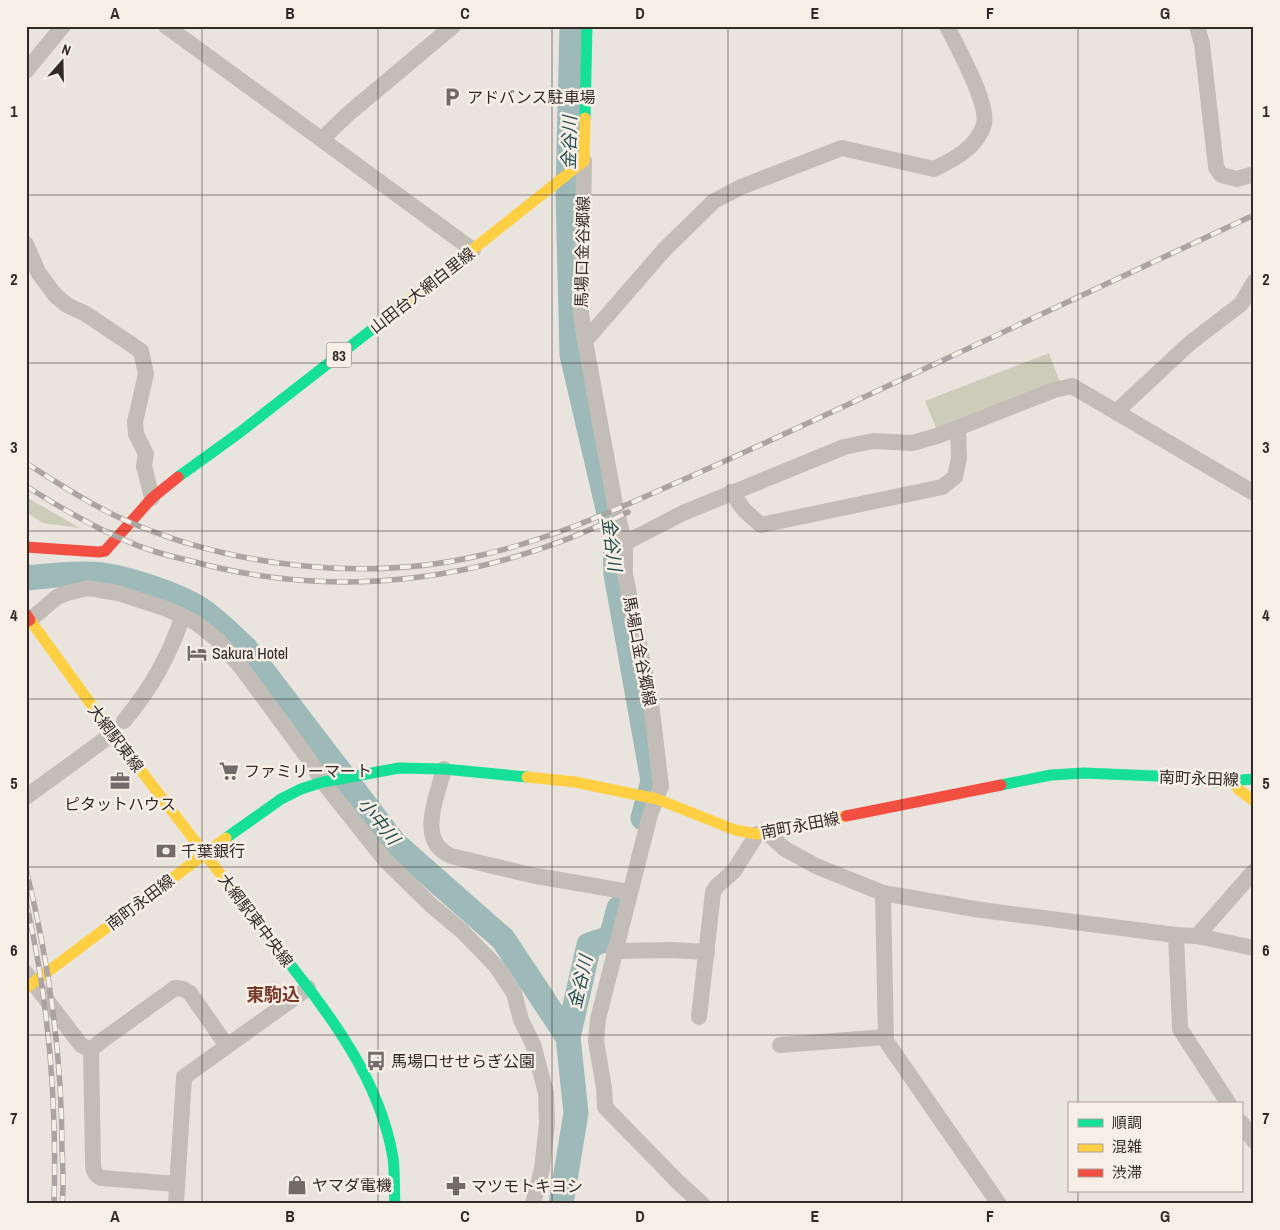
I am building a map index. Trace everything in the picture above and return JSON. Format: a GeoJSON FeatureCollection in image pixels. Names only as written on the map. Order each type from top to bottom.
{"type":"FeatureCollection","features":[{"type":"Feature","properties":{"kind":"street"},"geometry":{"type":"LineString","coordinates":[[26,71],[64,26]]}},
{"type":"Feature","properties":{"kind":"street"},"geometry":{"type":"LineString","coordinates":[[166,26],[473,250]]}},
{"type":"Feature","properties":{"kind":"street"},"geometry":{"type":"LineString","coordinates":[[322,139],[348,114],[454,26]]}},
{"type":"Feature","properties":{"kind":"street"},"geometry":{"type":"LineString","coordinates":[[584,161],[587,26]]}},
{"type":"Feature","properties":{"kind":"street"},"geometry":{"type":"LineString","coordinates":[[585,341],[664,250],[714,201],[741,187],[842,148],[934,170],[955,158],[975,140],[984,123],[982,101],[947,26]]}},
{"type":"Feature","properties":{"kind":"street"},"geometry":{"type":"LineString","coordinates":[[1197,26],[1202,44],[1216,167],[1221,175],[1237,179],[1254,174]]}},
{"type":"Feature","properties":{"kind":"street","name":"山田台大網白里線"},"geometry":{"type":"LineString","coordinates":[[26,546],[99,552],[105,550],[152,498],[174,479],[240,433],[584,161]]}},
{"type":"Feature","properties":{"kind":"street","name":"馬場口金谷郷線"},"geometry":{"type":"LineString","coordinates":[[584,161],[581,314],[616,510],[625,543],[625,574],[651,703],[661,786],[650,815],[629,892],[598,1019],[596,1041],[604,1088],[604,1107],[702,1204]]}},
{"type":"Feature","properties":{"kind":"street"},"geometry":{"type":"LineString","coordinates":[[26,244],[38,272],[55,296],[67,305],[86,314],[141,351],[146,374],[136,422],[136,434],[146,454],[144,466],[152,498]]}},
{"type":"Feature","properties":{"kind":"street"},"geometry":{"type":"LineString","coordinates":[[1116,412],[1190,343],[1241,304],[1254,282]]}},
{"type":"Feature","properties":{"kind":"street"},"geometry":{"type":"LineString","coordinates":[[625,543],[683,513],[844,447],[873,441],[912,443],[937,436],[1054,390],[1072,386],[1254,493]]}},
{"type":"Feature","properties":{"kind":"street"},"geometry":{"type":"LineString","coordinates":[[732,492],[745,511],[761,525],[942,487],[955,477],[959,458],[958,428]]}},
{"type":"Feature","properties":{"kind":"street"},"geometry":{"type":"LineString","coordinates":[[28,619],[57,597],[72,591],[88,588],[139,598],[183,616],[207,630],[219,641],[244,671],[308,758],[329,781],[385,860],[431,905],[462,931],[496,966],[514,994],[522,1020],[533,1044],[546,1093],[548,1123],[542,1169],[533,1204]]}},
{"type":"Feature","properties":{"kind":"street"},"geometry":{"type":"LineString","coordinates":[[124,721],[157,676],[183,616]]}},
{"type":"Feature","properties":{"kind":"street","name":"大網駅東線"},"geometry":{"type":"LineString","coordinates":[[28,619],[106,725],[206,853]]}},
{"type":"Feature","properties":{"kind":"street"},"geometry":{"type":"LineString","coordinates":[[26,797],[104,740]]}},
{"type":"Feature","properties":{"kind":"street","name":"南町永田線"},"geometry":{"type":"LineString","coordinates":[[28,981],[281,799],[300,789],[350,776],[399,768],[444,769],[575,782],[657,798],[735,830],[762,834],[1051,775],[1084,773],[1232,782],[1254,779]]}},
{"type":"Feature","properties":{"kind":"street"},"geometry":{"type":"LineString","coordinates":[[444,769],[431,831],[437,847],[443,852],[451,856],[531,875],[629,892]]}},
{"type":"Feature","properties":{"kind":"street"},"geometry":{"type":"LineString","coordinates":[[1232,782],[1238,790],[1254,802]]}},
{"type":"Feature","properties":{"kind":"street"},"geometry":{"type":"LineString","coordinates":[[699,1018],[713,892],[734,870],[762,834],[816,866],[883,893],[981,910],[1176,936],[1197,936],[1254,948]]}},
{"type":"Feature","properties":{"kind":"street","name":"大網駅東中央線"},"geometry":{"type":"LineString","coordinates":[[206,853],[308,988],[354,1054],[380,1105],[393,1159],[395,1204]]}},
{"type":"Feature","properties":{"kind":"street"},"geometry":{"type":"LineString","coordinates":[[1197,936],[1254,871]]}},
{"type":"Feature","properties":{"kind":"street"},"geometry":{"type":"LineString","coordinates":[[883,893],[886,1041],[999,1204]]}},
{"type":"Feature","properties":{"kind":"street"},"geometry":{"type":"LineString","coordinates":[[1176,936],[1180,1029],[1228,1102]]}},
{"type":"Feature","properties":{"kind":"street"},"geometry":{"type":"LineString","coordinates":[[614,951],[671,950],[707,952]]}},
{"type":"Feature","properties":{"kind":"street"},"geometry":{"type":"LineString","coordinates":[[28,981],[81,1045],[91,1050]]}},
{"type":"Feature","properties":{"kind":"street"},"geometry":{"type":"LineString","coordinates":[[177,1184],[101,1178],[96,1175],[93,1170],[91,1050],[175,988],[183,989],[190,994],[227,1046]]}},
{"type":"Feature","properties":{"kind":"street"},"geometry":{"type":"LineString","coordinates":[[176,1204],[184,1077],[308,988]]}},
{"type":"Feature","properties":{"kind":"street"},"geometry":{"type":"LineString","coordinates":[[780,1045],[886,1036]]}},
{"type":"Feature","properties":{"kind":"street"},"geometry":{"type":"LineString","coordinates":[[1242,1123],[1254,1141]]}},
{"type":"Feature","properties":{"kind":"green space"},"geometry":{"type":"Polygon","coordinates":[[[1049,353],[1060,382],[937,430],[925,401],[1049,353]]]}},
{"type":"Feature","properties":{"kind":"green space"},"geometry":{"type":"Polygon","coordinates":[[[26,497],[80,528],[43,523],[26,512],[26,497]]]}},
{"type":"Feature","properties":{"kind":"waterway","name":"金谷川"},"geometry":{"type":"LineString","coordinates":[[572,26],[568,192],[572,355],[615,539],[616,574],[653,781],[643,818]]}},
{"type":"Feature","properties":{"kind":"waterway","name":"小中川"},"geometry":{"type":"LineString","coordinates":[[26,578],[84,574],[114,577],[166,593],[190,603],[206,613],[246,649],[395,844],[503,939],[568,1037],[576,1113],[561,1204]]}},
{"type":"Feature","properties":{"kind":"waterway","name":"金谷川"},"geometry":{"type":"LineString","coordinates":[[568,1037],[589,945],[611,938],[619,908]]}},
{"type":"Feature","properties":{"kind":"railway"},"geometry":{"type":"LineString","coordinates":[[26,463],[118,517],[160,534],[204,548],[250,558],[297,565],[391,568],[437,563],[482,555],[530,542],[601,516],[731,459],[1254,215]]}},
{"type":"Feature","properties":{"kind":"railway"},"geometry":{"type":"LineString","coordinates":[[26,486],[89,523],[144,548],[247,573],[303,580],[359,582],[414,578],[469,569],[523,555],[576,536],[628,512]]}},
{"type":"Feature","properties":{"kind":"railway"},"geometry":{"type":"LineString","coordinates":[[26,869],[41,939],[57,1044],[60,1079],[62,1204]]}},
{"type":"Feature","properties":{"kind":"railway"},"geometry":{"type":"LineString","coordinates":[[26,902],[34,939],[50,1052],[53,1090],[54,1204]]}},
{"type":"Feature","properties":{"kind":"traffic: fast"},"geometry":{"type":"LineString","coordinates":[[585,118],[587,26]]}},
{"type":"Feature","properties":{"kind":"traffic: fast"},"geometry":{"type":"LineString","coordinates":[[178,477],[239,433],[375,327]]}},
{"type":"Feature","properties":{"kind":"traffic: fast"},"geometry":{"type":"LineString","coordinates":[[226,838],[281,799],[301,789],[323,782],[399,768],[444,769],[527,777]]}},
{"type":"Feature","properties":{"kind":"traffic: fast"},"geometry":{"type":"LineString","coordinates":[[1001,785],[1051,775],[1084,773],[1180,777],[1216,782],[1254,779]]}},
{"type":"Feature","properties":{"kind":"traffic: fast"},"geometry":{"type":"LineString","coordinates":[[261,927],[323,1007],[342,1035],[374,1094],[385,1125],[393,1158],[395,1204]]}},
{"type":"Feature","properties":{"kind":"traffic: slow"},"geometry":{"type":"LineString","coordinates":[[375,327],[584,161],[585,118]]}},
{"type":"Feature","properties":{"kind":"traffic: slow"},"geometry":{"type":"LineString","coordinates":[[30,620],[106,725],[261,927]]}},
{"type":"Feature","properties":{"kind":"traffic: slow"},"geometry":{"type":"LineString","coordinates":[[527,777],[575,782],[657,799],[735,830],[757,834],[846,816]]}},
{"type":"Feature","properties":{"kind":"traffic: slow"},"geometry":{"type":"LineString","coordinates":[[1232,782],[1254,801]]}},
{"type":"Feature","properties":{"kind":"traffic: slow"},"geometry":{"type":"LineString","coordinates":[[26,988],[226,838]]}},
{"type":"Feature","properties":{"kind":"traffic: jam"},"geometry":{"type":"LineString","coordinates":[[26,547],[105,551],[152,498],[178,477]]}},
{"type":"Feature","properties":{"kind":"traffic: jam"},"geometry":{"type":"LineString","coordinates":[[26,614],[30,620],[26,622]]}},
{"type":"Feature","properties":{"kind":"traffic: jam"},"geometry":{"type":"LineString","coordinates":[[846,816],[1001,785]]}},
{"type":"Feature","properties":{"kind":"place","name":"アドバンス駐車場"},"geometry":{"type":"Point","coordinates":[452,97]}},
{"type":"Feature","properties":{"kind":"place","name":"Sakura Hotel"},"geometry":{"type":"Point","coordinates":[197,653]}},
{"type":"Feature","properties":{"kind":"place","name":"ファミリーマート"},"geometry":{"type":"Point","coordinates":[229,771]}},
{"type":"Feature","properties":{"kind":"place","name":"ピタットハウス"},"geometry":{"type":"Point","coordinates":[120,781]}},
{"type":"Feature","properties":{"kind":"place","name":"千葉銀行"},"geometry":{"type":"Point","coordinates":[166,851]}},
{"type":"Feature","properties":{"kind":"place","name":"馬場口せせらぎ公園"},"geometry":{"type":"Point","coordinates":[376,1061]}},
{"type":"Feature","properties":{"kind":"place","name":"ヤマダ電機"},"geometry":{"type":"Point","coordinates":[297,1185]}},
{"type":"Feature","properties":{"kind":"place","name":"マツモトキヨシ"},"geometry":{"type":"Point","coordinates":[456,1186]}},
{"type":"Feature","properties":{"kind":"district","name":"東駒込"},"geometry":{"type":"Point","coordinates":[273,994]}}]}
